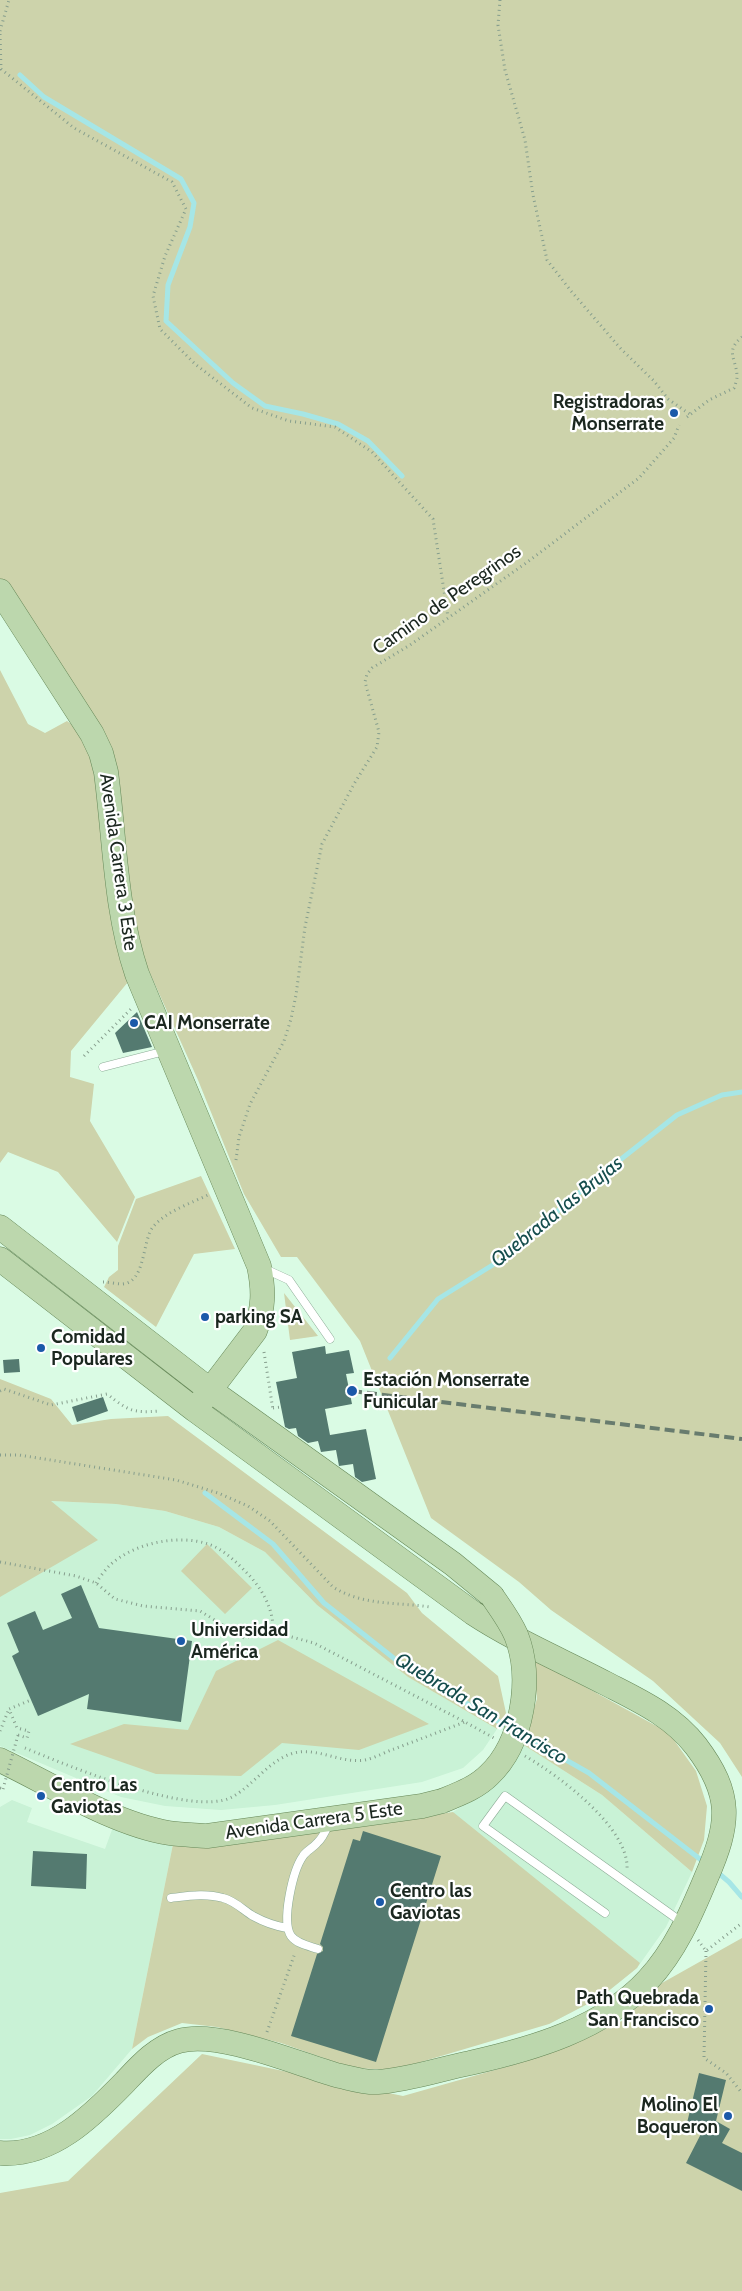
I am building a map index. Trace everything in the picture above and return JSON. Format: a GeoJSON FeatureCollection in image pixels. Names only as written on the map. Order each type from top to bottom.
{"type":"FeatureCollection","features":[{"type":"Feature","properties":{"kind":"main road","name":"Avenida Carrera 3 Este"},"geometry":{"type":"LineString","coordinates":[[0,591],[92,734],[101,753],[108,786],[123,919],[130,951],[259,1266],[263,1286],[261,1316],[245,1345],[195,1410]]}},
{"type":"Feature","properties":{"kind":"main road","name":"Avenida Carrera 5 Este"},"geometry":{"type":"LineString","coordinates":[[0,1227],[210,1390],[453,1564],[492,1596],[509,1620],[517,1638],[524,1683],[519,1724],[505,1756],[489,1776],[477,1785],[442,1801],[422,1806],[332,1817],[207,1836],[168,1833],[112,1814],[9,1754]]}},
{"type":"Feature","properties":{"kind":"main road"},"geometry":{"type":"LineString","coordinates":[[0,1259],[195,1410],[482,1619],[650,1706],[674,1722],[702,1754],[714,1774],[722,1791],[725,1816],[715,1858],[675,1944],[649,1979],[625,2001],[561,2037],[504,2055],[378,2082],[352,2079],[216,2041],[198,2039],[179,2041],[152,2056],[95,2111],[56,2140],[39,2149],[20,2154],[0,2153]]}},
{"type":"Feature","properties":{"kind":"lane"},"geometry":{"type":"LineString","coordinates":[[103,1067],[169,1050]]}},
{"type":"Feature","properties":{"kind":"lane"},"geometry":{"type":"LineString","coordinates":[[259,1266],[289,1280],[330,1339]]}},
{"type":"Feature","properties":{"kind":"lane"},"geometry":{"type":"LineString","coordinates":[[605,1912],[483,1826],[505,1796],[685,1925]]}},
{"type":"Feature","properties":{"kind":"lane"},"geometry":{"type":"LineString","coordinates":[[318,1949],[298,1942],[292,1937],[287,1928],[288,1910],[295,1873],[303,1856],[319,1842],[332,1817]]}},
{"type":"Feature","properties":{"kind":"lane"},"geometry":{"type":"LineString","coordinates":[[172,1898],[204,1895],[223,1898],[274,1926],[287,1928]]}},
{"type":"Feature","properties":{"kind":"path"},"geometry":{"type":"LineString","coordinates":[[9,0],[0,32],[1,69],[74,128],[172,182],[186,209],[165,256],[153,296],[160,329],[195,364],[252,408],[290,421],[335,427],[372,452],[433,518],[448,617]]}},
{"type":"Feature","properties":{"kind":"path"},"geometry":{"type":"LineString","coordinates":[[500,0],[498,25],[505,70],[525,140],[533,195],[547,260],[621,349],[654,381],[668,400],[689,416],[709,400],[734,388],[737,377],[732,358],[734,346],[742,337]]}},
{"type":"Feature","properties":{"kind":"path","name":"Camino de Peregrinos"},"geometry":{"type":"LineString","coordinates":[[226,1186],[235,1163],[239,1137],[250,1104],[284,1041],[291,1018],[305,927],[322,844],[354,784],[377,747],[379,732],[365,682],[367,674],[372,668],[526,563],[639,478],[674,438],[679,425]]}},
{"type":"Feature","properties":{"kind":"path"},"geometry":{"type":"LineString","coordinates":[[84,1056],[146,994]]}},
{"type":"Feature","properties":{"kind":"path"},"geometry":{"type":"LineString","coordinates":[[102,1282],[124,1284],[134,1278],[139,1271],[152,1227],[168,1215],[226,1186]]}},
{"type":"Feature","properties":{"kind":"path"},"geometry":{"type":"LineString","coordinates":[[263,1344],[275,1418]]}},
{"type":"Feature","properties":{"kind":"path"},"geometry":{"type":"LineString","coordinates":[[0,1391],[4,1389],[51,1405],[107,1394],[122,1406],[136,1413],[160,1411]]}},
{"type":"Feature","properties":{"kind":"path"},"geometry":{"type":"LineString","coordinates":[[273,1408],[281,1407]]}},
{"type":"Feature","properties":{"kind":"path"},"geometry":{"type":"LineString","coordinates":[[0,1455],[19,1455],[176,1480],[218,1493],[248,1506],[270,1521],[333,1587],[346,1595],[366,1601],[438,1608]]}},
{"type":"Feature","properties":{"kind":"path"},"geometry":{"type":"LineString","coordinates":[[96,1583],[110,1565],[138,1548],[177,1540],[209,1544],[231,1558],[253,1580],[270,1606],[274,1619],[273,1632]]}},
{"type":"Feature","properties":{"kind":"path"},"geometry":{"type":"LineString","coordinates":[[0,1562],[76,1576],[96,1583],[115,1600],[143,1606],[200,1611],[244,1638],[273,1632],[314,1643],[466,1722],[500,1742]]}},
{"type":"Feature","properties":{"kind":"path"},"geometry":{"type":"LineString","coordinates":[[0,1731],[9,1709],[31,1700]]}},
{"type":"Feature","properties":{"kind":"path"},"geometry":{"type":"LineString","coordinates":[[2,1789],[18,1735],[27,1738],[29,1731],[17,1728],[9,1709]]}},
{"type":"Feature","properties":{"kind":"path"},"geometry":{"type":"LineString","coordinates":[[9,1754],[127,1787],[187,1799],[217,1801],[232,1797],[284,1757],[295,1753],[310,1752],[346,1760],[366,1760],[466,1722]]}},
{"type":"Feature","properties":{"kind":"path"},"geometry":{"type":"LineString","coordinates":[[524,1756],[572,1788],[594,1807],[625,1850],[628,1860],[626,1883]]}},
{"type":"Feature","properties":{"kind":"path"},"geometry":{"type":"LineString","coordinates":[[706,1952],[742,1923]]}},
{"type":"Feature","properties":{"kind":"path"},"geometry":{"type":"LineString","coordinates":[[685,1925],[706,1952],[704,2058],[726,2073],[742,2093]]}},
{"type":"Feature","properties":{"kind":"path"},"geometry":{"type":"LineString","coordinates":[[260,2052],[298,1942]]}},
{"type":"Feature","properties":{"kind":"shaded area"},"geometry":{"type":"Polygon","coordinates":[[[0,0],[742,0],[742,1777],[720,1743],[653,1681],[551,1610],[519,1582],[431,1518],[360,1341],[297,1257],[281,1257],[244,1194],[198,1080],[144,960],[128,886],[121,810],[0,581],[0,0]]]}},
{"type":"Feature","properties":{"kind":"shaded area"},"geometry":{"type":"Polygon","coordinates":[[[0,670],[28,724],[45,733],[67,721],[88,736],[93,754],[128,982],[71,1051],[70,1077],[94,1084],[90,1121],[135,1197],[117,1242],[58,1172],[8,1152],[0,1163],[0,670]]]}},
{"type":"Feature","properties":{"kind":"shaded area"},"geometry":{"type":"Polygon","coordinates":[[[201,1176],[235,1249],[194,1254],[156,1327],[104,1287],[109,1277],[118,1270],[118,1246],[136,1199],[201,1176]]]}},
{"type":"Feature","properties":{"kind":"shaded area"},"geometry":{"type":"Polygon","coordinates":[[[284,1293],[318,1336],[290,1340],[284,1293]]]}},
{"type":"Feature","properties":{"kind":"shaded area"},"geometry":{"type":"Polygon","coordinates":[[[0,1379],[51,1399],[72,1425],[111,1419],[168,1416],[407,1593],[422,1613],[498,1676],[506,1713],[497,1729],[408,1677],[317,1605],[265,1552],[219,1527],[165,1511],[116,1504],[51,1501],[98,1540],[0,1597],[0,1379]]]}},
{"type":"Feature","properties":{"kind":"shaded area","name":"Universidad América"},"geometry":{"type":"Polygon","coordinates":[[[50,1501],[116,1504],[165,1511],[219,1527],[265,1552],[317,1605],[408,1677],[497,1729],[483,1750],[463,1768],[422,1782],[275,1805],[221,1810],[165,1806],[121,1797],[0,1746],[0,1505],[50,1501]]]}},
{"type":"Feature","properties":{"kind":"shaded area"},"geometry":{"type":"Polygon","coordinates":[[[207,1544],[252,1588],[225,1614],[181,1571],[207,1544]]]}},
{"type":"Feature","properties":{"kind":"shaded area"},"geometry":{"type":"Polygon","coordinates":[[[278,1640],[429,1724],[359,1750],[282,1743],[241,1776],[156,1774],[70,1744],[124,1724],[188,1730],[216,1671],[278,1640]]]}},
{"type":"Feature","properties":{"kind":"shaded area"},"geometry":{"type":"Polygon","coordinates":[[[533,1658],[669,1733],[696,1771],[707,1806],[704,1840],[692,1872],[602,1795],[522,1744],[537,1699],[533,1658]]]}},
{"type":"Feature","properties":{"kind":"shaded area"},"geometry":{"type":"Polygon","coordinates":[[[522,1744],[602,1795],[692,1872],[666,1927],[637,1968],[601,1997],[549,2024],[453,1812],[498,1783],[522,1744]]]}},
{"type":"Feature","properties":{"kind":"shaded area"},"geometry":{"type":"Polygon","coordinates":[[[12,1800],[32,1808],[27,1822],[105,1849],[113,1827],[173,1844],[132,2049],[92,2096],[52,2124],[30,2135],[0,2139],[0,1807],[12,1800]]]}},
{"type":"Feature","properties":{"kind":"shaded area"},"geometry":{"type":"Polygon","coordinates":[[[453,1812],[640,1963],[637,1968],[601,1997],[549,2024],[394,2070],[352,2068],[281,2043],[217,2027],[182,2023],[148,2037],[132,2049],[173,1844],[221,1846],[453,1812]]]}},
{"type":"Feature","properties":{"kind":"shaded area"},"geometry":{"type":"Polygon","coordinates":[[[742,1938],[742,2291],[0,2291],[0,2193],[68,2181],[202,2054],[403,2096],[516,2064],[622,2021],[662,1983],[742,1938]]]}},
{"type":"Feature","properties":{"kind":"building","name":"CAI Monserrate"},"geometry":{"type":"Polygon","coordinates":[[[137,1012],[152,1047],[123,1053],[115,1033],[137,1012]]]}},
{"type":"Feature","properties":{"kind":"building"},"geometry":{"type":"Polygon","coordinates":[[[325,1346],[326,1354],[349,1350],[354,1373],[346,1374],[352,1404],[325,1409],[330,1435],[366,1429],[376,1479],[362,1482],[355,1477],[353,1464],[339,1466],[336,1450],[321,1452],[318,1441],[308,1443],[298,1436],[296,1428],[289,1429],[285,1427],[276,1382],[297,1378],[292,1352],[325,1346]]]}},
{"type":"Feature","properties":{"kind":"building"},"geometry":{"type":"Polygon","coordinates":[[[19,1359],[20,1372],[4,1373],[3,1360],[19,1359]]]}},
{"type":"Feature","properties":{"kind":"building"},"geometry":{"type":"Polygon","coordinates":[[[103,1397],[108,1411],[77,1422],[72,1407],[103,1397]]]}},
{"type":"Feature","properties":{"kind":"building"},"geometry":{"type":"Polygon","coordinates":[[[81,1585],[99,1628],[192,1641],[181,1722],[87,1709],[89,1694],[38,1716],[12,1656],[19,1652],[7,1623],[35,1611],[43,1630],[72,1618],[61,1594],[81,1585]]]}},
{"type":"Feature","properties":{"kind":"building","name":"Centro las Gaviotas"},"geometry":{"type":"Polygon","coordinates":[[[363,1831],[441,1856],[376,2062],[291,2036],[317,1954],[323,1951],[323,1947],[320,1944],[353,1839],[360,1841],[363,1831]]]}},
{"type":"Feature","properties":{"kind":"building"},"geometry":{"type":"Polygon","coordinates":[[[33,1851],[87,1854],[86,1889],[31,1886],[33,1851]]]}},
{"type":"Feature","properties":{"kind":"building"},"geometry":{"type":"Polygon","coordinates":[[[699,2073],[726,2080],[716,2121],[730,2129],[722,2143],[742,2153],[742,2191],[686,2163],[704,2128],[687,2123],[699,2073]]]}},
{"type":"Feature","properties":{"kind":"waterway"},"geometry":{"type":"LineString","coordinates":[[20,75],[44,97],[181,179],[194,203],[190,227],[168,285],[166,321],[233,383],[265,406],[338,424],[368,441],[402,476]]}},
{"type":"Feature","properties":{"kind":"waterway","name":"Quebrada las Brujas"},"geometry":{"type":"LineString","coordinates":[[390,1358],[438,1299],[499,1261],[587,1186],[677,1115],[722,1095],[742,1092]]}},
{"type":"Feature","properties":{"kind":"waterway","name":"Quebrada San Francisco"},"geometry":{"type":"LineString","coordinates":[[205,1493],[273,1544],[324,1603],[410,1671],[510,1728]]}},
{"type":"Feature","properties":{"kind":"waterway","name":"Quebrada San Francisco"},"geometry":{"type":"LineString","coordinates":[[522,1735],[589,1773],[705,1863]]}},
{"type":"Feature","properties":{"kind":"waterway","name":"Quebrada San Francisco"},"geometry":{"type":"LineString","coordinates":[[716,1871],[742,1897]]}},
{"type":"Feature","properties":{"kind":"railway"},"geometry":{"type":"LineString","coordinates":[[352,1391],[742,1439]]}},
{"type":"Feature","properties":{"kind":"place","name":"Registradoras Monserrate"},"geometry":{"type":"Point","coordinates":[674,413]}},
{"type":"Feature","properties":{"kind":"place","name":"CAI Monserrate"},"geometry":{"type":"Point","coordinates":[134,1023]}},
{"type":"Feature","properties":{"kind":"place","name":"parking SA"},"geometry":{"type":"Point","coordinates":[205,1317]}},
{"type":"Feature","properties":{"kind":"place","name":"Comidad Populares"},"geometry":{"type":"Point","coordinates":[41,1348]}},
{"type":"Feature","properties":{"kind":"place","name":"Estación Monserrate Funicular"},"geometry":{"type":"Point","coordinates":[352,1391]}},
{"type":"Feature","properties":{"kind":"place","name":"Universidad América"},"geometry":{"type":"Point","coordinates":[181,1641]}},
{"type":"Feature","properties":{"kind":"place","name":"Centro Las Gaviotas"},"geometry":{"type":"Point","coordinates":[41,1796]}},
{"type":"Feature","properties":{"kind":"place","name":"Centro las Gaviotas"},"geometry":{"type":"Point","coordinates":[380,1902]}},
{"type":"Feature","properties":{"kind":"place","name":"Path Quebrada San Francisco"},"geometry":{"type":"Point","coordinates":[709,2009]}},
{"type":"Feature","properties":{"kind":"place","name":"Molino El Boqueron"},"geometry":{"type":"Point","coordinates":[728,2116]}}]}
